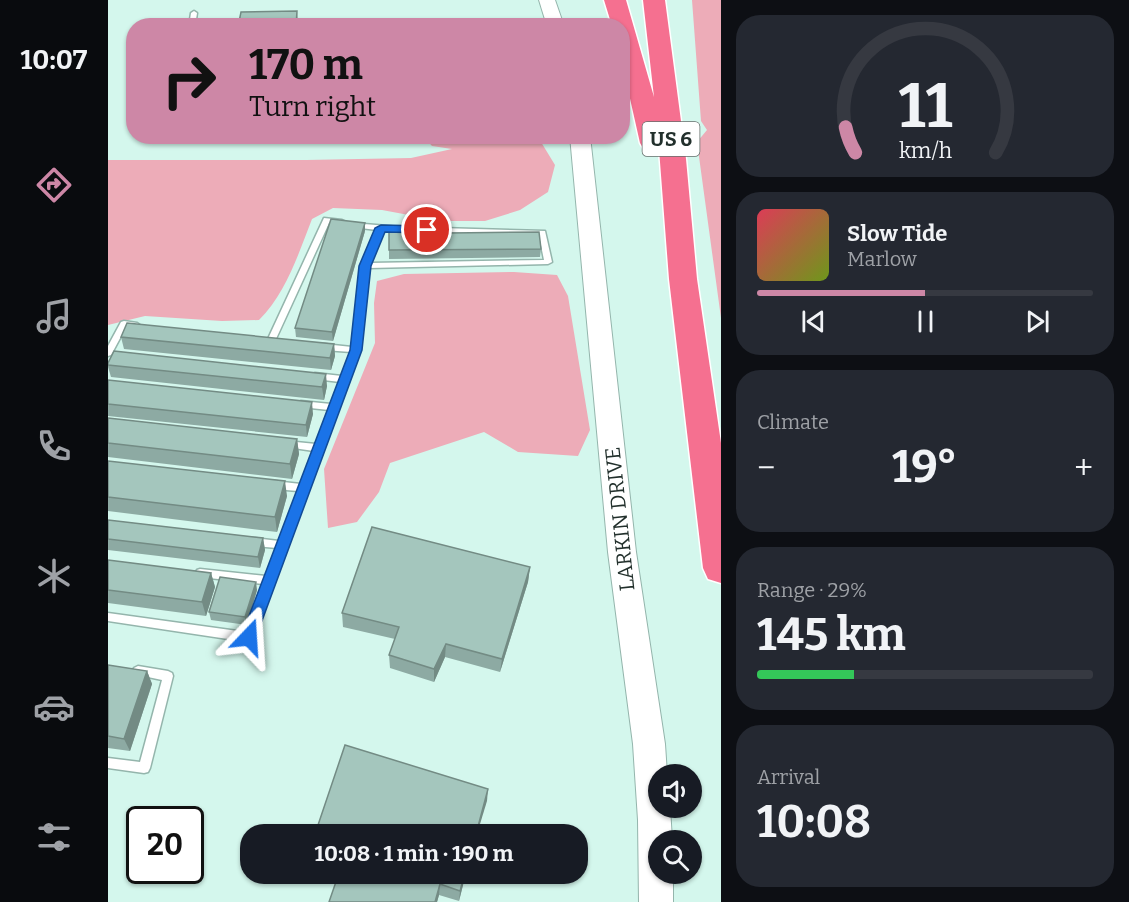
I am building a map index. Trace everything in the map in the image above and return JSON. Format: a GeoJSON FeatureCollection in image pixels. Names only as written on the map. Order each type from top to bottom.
{"type":"FeatureCollection","features":[{"type":"Feature","properties":{"kind":"highway","name":"US 6"},"geometry":{"type":"LineString","coordinates":[[615,0],[620,18]]}},
{"type":"Feature","properties":{"kind":"highway","name":"US 6"},"geometry":{"type":"LineString","coordinates":[[654,0],[673,159],[682,279],[721,568]]}},
{"type":"Feature","properties":{"kind":"highway","name":"US 6"},"geometry":{"type":"LineString","coordinates":[[630,50],[682,279]]}},
{"type":"Feature","properties":{"kind":"street"},"geometry":{"type":"LineString","coordinates":[[547,0],[553,18]]}},
{"type":"Feature","properties":{"kind":"street","name":"LARKIN DRIVE"},"geometry":{"type":"LineString","coordinates":[[581,144],[622,552],[650,744],[655,820],[656,902]]}},
{"type":"Feature","properties":{"kind":"lane"},"geometry":{"type":"LineString","coordinates":[[194,18],[195,13]]}},
{"type":"Feature","properties":{"kind":"lane"},"geometry":{"type":"LineString","coordinates":[[271,341],[327,220],[404,229]]}},
{"type":"Feature","properties":{"kind":"lane"},"geometry":{"type":"LineString","coordinates":[[108,617],[249,637],[356,350],[365,266],[381,228]]}},
{"type":"Feature","properties":{"kind":"lane"},"geometry":{"type":"LineString","coordinates":[[365,266],[548,262],[542,233],[427,230]]}},
{"type":"Feature","properties":{"kind":"lane"},"geometry":{"type":"LineString","coordinates":[[120,356],[108,354],[124,324],[147,327]]}},
{"type":"Feature","properties":{"kind":"lane"},"geometry":{"type":"LineString","coordinates":[[260,339],[281,342]]}},
{"type":"Feature","properties":{"kind":"lane"},"geometry":{"type":"LineString","coordinates":[[313,345],[356,350]]}},
{"type":"Feature","properties":{"kind":"lane"},"geometry":{"type":"LineString","coordinates":[[310,375],[345,379]]}},
{"type":"Feature","properties":{"kind":"lane"},"geometry":{"type":"LineString","coordinates":[[287,402],[335,408]]}},
{"type":"Feature","properties":{"kind":"lane"},"geometry":{"type":"LineString","coordinates":[[272,442],[319,448]]}},
{"type":"Feature","properties":{"kind":"lane"},"geometry":{"type":"LineString","coordinates":[[258,483],[304,488]]}},
{"type":"Feature","properties":{"kind":"lane"},"geometry":{"type":"LineString","coordinates":[[248,541],[283,545]]}},
{"type":"Feature","properties":{"kind":"lane"},"geometry":{"type":"LineString","coordinates":[[189,572],[270,582]]}},
{"type":"Feature","properties":{"kind":"lane"},"geometry":{"type":"LineString","coordinates":[[108,763],[144,768],[168,676],[128,670]]}},
{"type":"Feature","properties":{"kind":"shaded area"},"geometry":{"type":"Polygon","coordinates":[[[692,0],[721,0],[721,318],[697,142],[707,130],[701,121],[692,0]]]}},
{"type":"Feature","properties":{"kind":"shaded area"},"geometry":{"type":"Polygon","coordinates":[[[430,144],[542,144],[555,165],[548,192],[520,210],[485,221],[441,221],[382,210],[333,208],[312,219],[284,286],[259,320],[222,321],[145,316],[108,325],[108,160],[411,158],[452,149],[430,144]]]}},
{"type":"Feature","properties":{"kind":"shaded area"},"geometry":{"type":"Polygon","coordinates":[[[514,272],[557,275],[568,296],[590,430],[578,456],[518,452],[484,432],[390,463],[379,492],[357,522],[328,528],[324,469],[375,343],[374,303],[377,281],[404,274],[514,272]]]}},
{"type":"Feature","properties":{"kind":"building"},"geometry":{"type":"Polygon","coordinates":[[[297,11],[297,18],[240,18],[241,12],[297,11]]]}},
{"type":"Feature","properties":{"kind":"building"},"geometry":{"type":"Polygon","coordinates":[[[331,219],[365,223],[332,332],[295,328],[331,219]]]}},
{"type":"Feature","properties":{"kind":"building"},"geometry":{"type":"Polygon","coordinates":[[[389,228],[450,228],[450,233],[539,232],[541,249],[389,250],[389,228]]]}},
{"type":"Feature","properties":{"kind":"building"},"geometry":{"type":"Polygon","coordinates":[[[127,323],[334,344],[330,358],[121,337],[127,323]]]}},
{"type":"Feature","properties":{"kind":"building"},"geometry":{"type":"Polygon","coordinates":[[[114,351],[326,374],[322,387],[108,365],[114,351]]]}},
{"type":"Feature","properties":{"kind":"building"},"geometry":{"type":"Polygon","coordinates":[[[108,380],[312,402],[306,425],[108,404],[108,380]]]}},
{"type":"Feature","properties":{"kind":"building"},"geometry":{"type":"Polygon","coordinates":[[[108,418],[297,439],[290,464],[108,443],[108,418]]]}},
{"type":"Feature","properties":{"kind":"building"},"geometry":{"type":"Polygon","coordinates":[[[108,461],[285,481],[275,517],[108,497],[108,461]]]}},
{"type":"Feature","properties":{"kind":"building"},"geometry":{"type":"Polygon","coordinates":[[[108,520],[263,538],[258,557],[108,539],[108,520]]]}},
{"type":"Feature","properties":{"kind":"building"},"geometry":{"type":"Polygon","coordinates":[[[372,527],[530,567],[502,659],[446,644],[434,669],[389,655],[399,627],[342,613],[372,527]]]}},
{"type":"Feature","properties":{"kind":"building"},"geometry":{"type":"Polygon","coordinates":[[[108,560],[211,573],[202,602],[108,590],[108,560]]]}},
{"type":"Feature","properties":{"kind":"building"},"geometry":{"type":"Polygon","coordinates":[[[220,577],[256,582],[245,617],[209,612],[220,577]]]}},
{"type":"Feature","properties":{"kind":"building"},"geometry":{"type":"Polygon","coordinates":[[[108,665],[147,671],[124,739],[108,736],[108,665]]]}},
{"type":"Feature","properties":{"kind":"building"},"geometry":{"type":"Polygon","coordinates":[[[345,745],[488,789],[479,824],[318,824],[345,745]]]}},
{"type":"Feature","properties":{"kind":"building"},"geometry":{"type":"Polygon","coordinates":[[[335,884],[440,884],[435,902],[329,902],[335,884]]]}},
{"type":"Feature","properties":{"kind":"building"},"geometry":{"type":"Polygon","coordinates":[[[440,884],[462,884],[460,891],[440,884]]]}},
{"type":"Feature","properties":{"kind":"route"},"geometry":{"type":"LineString","coordinates":[[249,637],[356,350],[365,266],[381,228],[427,230]]}}]}
